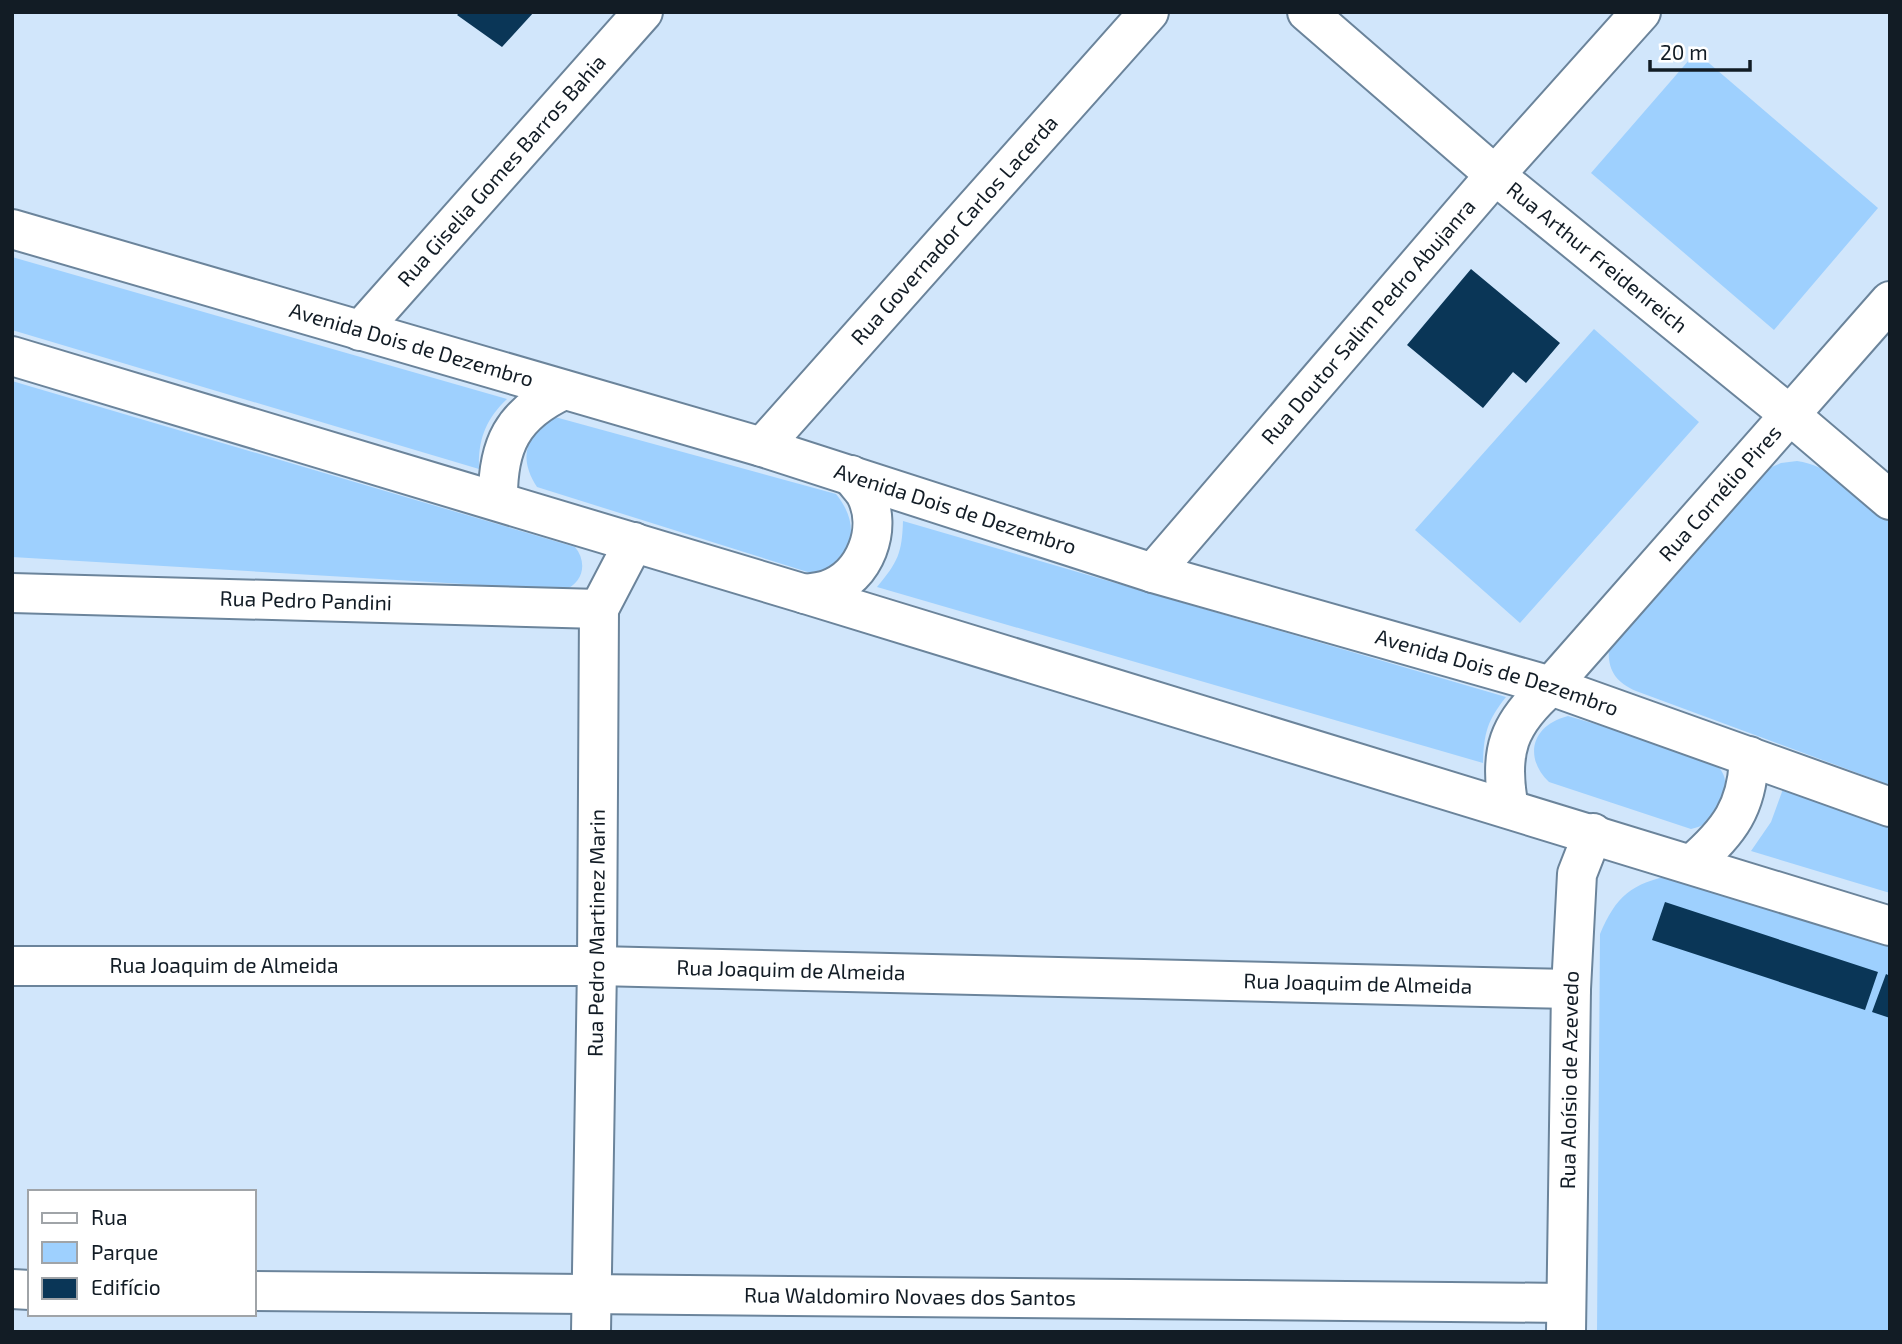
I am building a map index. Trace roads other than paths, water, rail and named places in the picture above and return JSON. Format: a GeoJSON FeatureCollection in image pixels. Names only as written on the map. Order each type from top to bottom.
{"type":"FeatureCollection","features":[{"type":"Feature","properties":{"kind":"street","name":"Rua Giselia Gomes Barros Bahia"},"geometry":{"type":"LineString","coordinates":[[360,331],[643,12]]}},
{"type":"Feature","properties":{"kind":"street","name":"Rua Governador Carlos Lacerda"},"geometry":{"type":"LineString","coordinates":[[762,447],[1149,12]]}},
{"type":"Feature","properties":{"kind":"street","name":"Rua Arthur Freidenreich"},"geometry":{"type":"LineString","coordinates":[[1307,12],[1496,175],[1890,500]]}},
{"type":"Feature","properties":{"kind":"street","name":"Rua Doutor Salim Pedro Abujanra"},"geometry":{"type":"LineString","coordinates":[[1153,573],[1496,175],[1642,12]]}},
{"type":"Feature","properties":{"kind":"street","name":"Avenida Dois de Dezembro"},"geometry":{"type":"LineString","coordinates":[[12,229],[762,447],[1153,573],[1551,686],[1890,807]]}},
{"type":"Feature","properties":{"kind":"street","name":"Rua Cornélio Pires"},"geometry":{"type":"LineString","coordinates":[[1509,808],[1503,778],[1506,747],[1519,719],[1890,301]]}},
{"type":"Feature","properties":{"kind":"street"},"geometry":{"type":"LineString","coordinates":[[12,356],[1593,833],[1890,926]]}},
{"type":"Feature","properties":{"kind":"street"},"geometry":{"type":"LineString","coordinates":[[498,501],[497,470],[507,440],[524,415],[550,396],[564,390]]}},
{"type":"Feature","properties":{"kind":"street"},"geometry":{"type":"LineString","coordinates":[[805,594],[828,590],[848,578],[863,560],[872,539],[872,516],[865,494],[851,475]]}},
{"type":"Feature","properties":{"kind":"street","name":"Rua Pedro Martinez Marin"},"geometry":{"type":"LineString","coordinates":[[591,1332],[599,609],[634,542]]}},
{"type":"Feature","properties":{"kind":"street","name":"Rua Pedro Pandini"},"geometry":{"type":"LineString","coordinates":[[12,593],[599,609]]}},
{"type":"Feature","properties":{"kind":"street"},"geometry":{"type":"LineString","coordinates":[[1692,864],[1719,840],[1739,809],[1749,774],[1749,756]]}},
{"type":"Feature","properties":{"kind":"street","name":"Rua Aloísio de Azevedo"},"geometry":{"type":"LineString","coordinates":[[1566,1317],[1571,989],[1577,874],[1593,833]]}},
{"type":"Feature","properties":{"kind":"street","name":"Rua Joaquim de Almeida"},"geometry":{"type":"LineString","coordinates":[[12,966],[597,966],[1571,989]]}},
{"type":"Feature","properties":{"kind":"street","name":"Rua Waldomiro Novaes dos Santos"},"geometry":{"type":"LineString","coordinates":[[256,1292],[592,1294],[1566,1317]]}}]}
